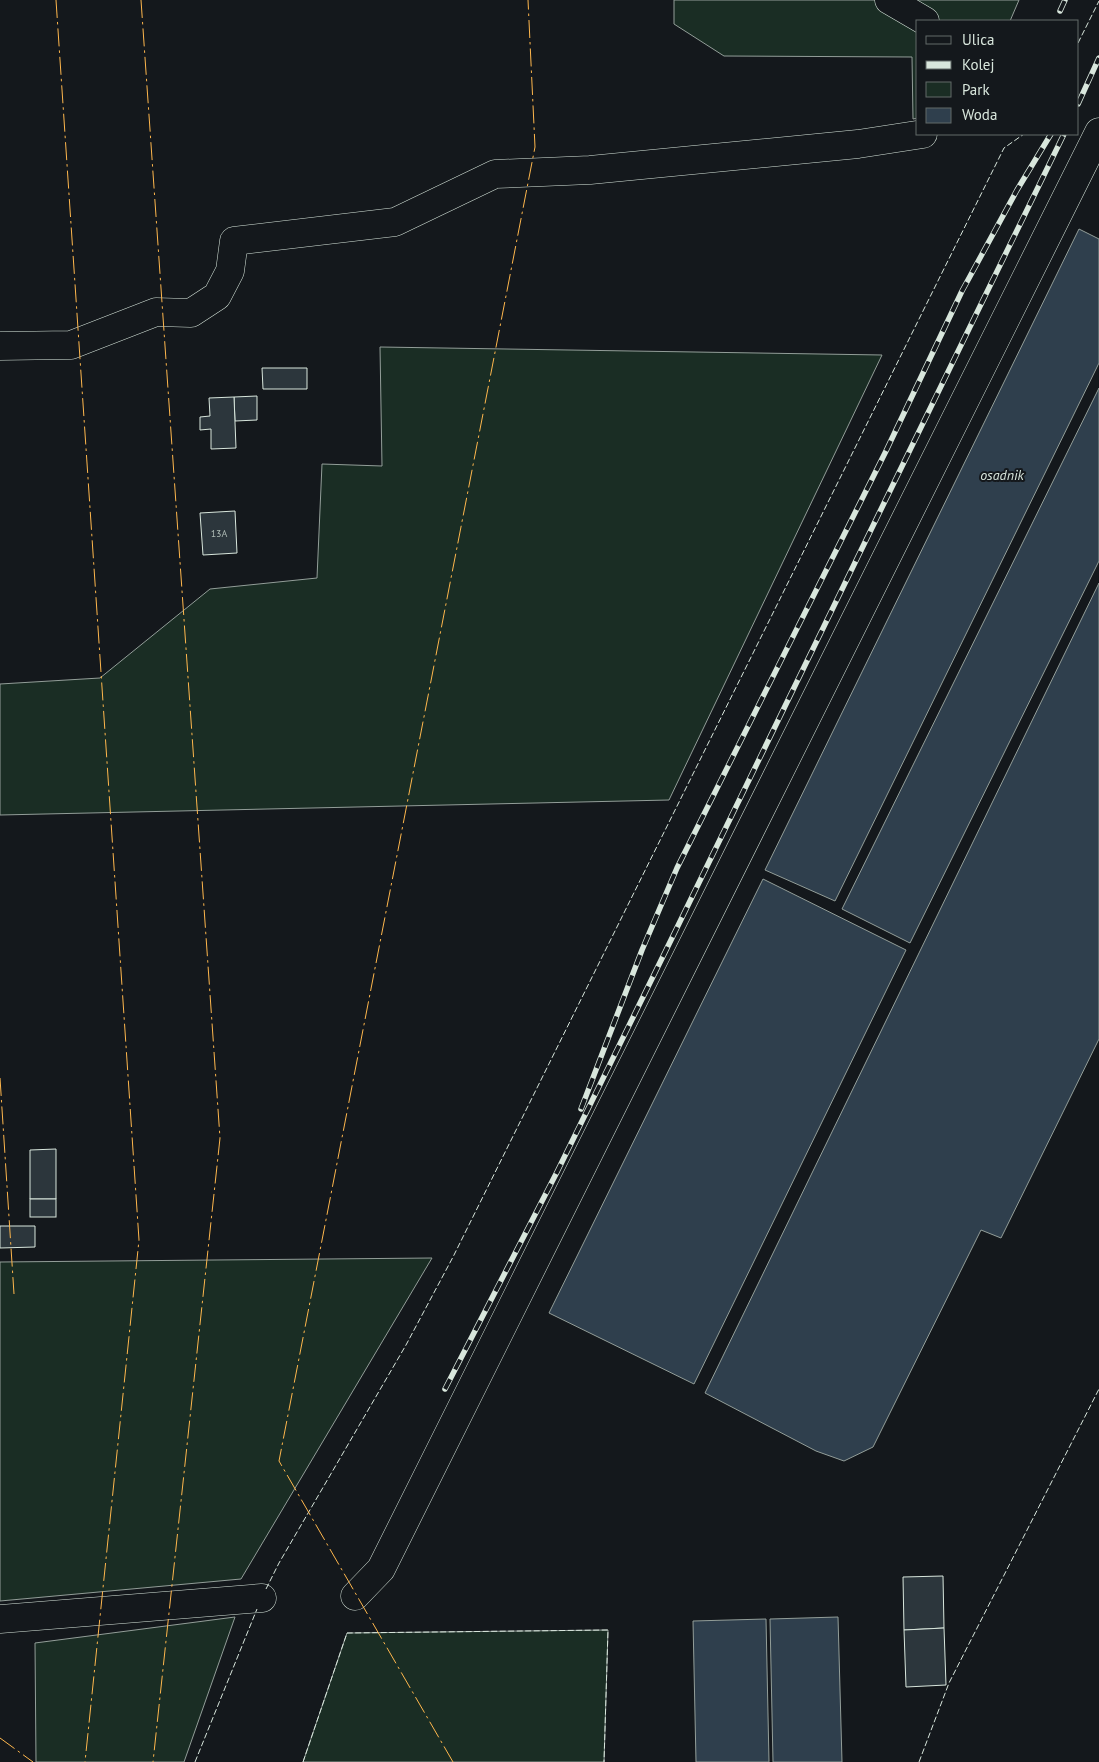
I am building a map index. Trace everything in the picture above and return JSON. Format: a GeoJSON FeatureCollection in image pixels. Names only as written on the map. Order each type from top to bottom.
{"type":"FeatureCollection","features":[{"type":"Feature","properties":{"kind":"lane"},"geometry":{"type":"LineString","coordinates":[[889,0],[923,20]]}},
{"type":"Feature","properties":{"kind":"lane"},"geometry":{"type":"LineString","coordinates":[[355,1596],[382,1569],[1099,132]]}},
{"type":"Feature","properties":{"kind":"lane"},"geometry":{"type":"LineString","coordinates":[[0,346],[71,346],[156,312],[190,313],[217,296],[230,271],[234,241],[395,222],[494,174],[590,170],[858,144],[916,135]]}},
{"type":"Feature","properties":{"kind":"lane"},"geometry":{"type":"LineString","coordinates":[[0,1620],[262,1598]]}},
{"type":"Feature","properties":{"kind":"green space"},"geometry":{"type":"Polygon","coordinates":[[[674,0],[1019,0],[1010,20],[916,20],[916,118],[913,119],[912,57],[724,56],[674,24],[674,0]]]}},
{"type":"Feature","properties":{"kind":"green space"},"geometry":{"type":"Polygon","coordinates":[[[380,347],[882,355],[669,800],[0,815],[0,684],[100,678],[210,589],[317,578],[322,464],[382,466],[380,347]]]}},
{"type":"Feature","properties":{"kind":"green space"},"geometry":{"type":"Polygon","coordinates":[[[432,1258],[241,1579],[0,1601],[0,1262],[432,1258]]]}},
{"type":"Feature","properties":{"kind":"green space"},"geometry":{"type":"Polygon","coordinates":[[[235,1617],[184,1762],[36,1762],[35,1643],[235,1617]]]}},
{"type":"Feature","properties":{"kind":"green space"},"geometry":{"type":"Polygon","coordinates":[[[608,1630],[604,1762],[303,1762],[347,1633],[608,1630]]]}},
{"type":"Feature","properties":{"kind":"water","name":"osadnik"},"geometry":{"type":"Polygon","coordinates":[[[1079,229],[1099,239],[1099,363],[835,901],[765,870],[1079,229]]]}},
{"type":"Feature","properties":{"kind":"water","name":"osadnik"},"geometry":{"type":"Polygon","coordinates":[[[1099,388],[1099,561],[910,943],[842,909],[1099,388]]]}},
{"type":"Feature","properties":{"kind":"water"},"geometry":{"type":"Polygon","coordinates":[[[1099,583],[1099,1039],[1001,1238],[981,1230],[873,1447],[844,1461],[816,1451],[705,1393],[1099,583]]]}},
{"type":"Feature","properties":{"kind":"water"},"geometry":{"type":"Polygon","coordinates":[[[763,879],[906,950],[694,1384],[549,1313],[763,879]]]}},
{"type":"Feature","properties":{"kind":"water"},"geometry":{"type":"Polygon","coordinates":[[[838,1617],[842,1762],[773,1762],[770,1619],[838,1617]]]}},
{"type":"Feature","properties":{"kind":"water"},"geometry":{"type":"Polygon","coordinates":[[[766,1619],[769,1762],[696,1762],[693,1621],[766,1619]]]}},
{"type":"Feature","properties":{"kind":"building"},"geometry":{"type":"Polygon","coordinates":[[[262,368],[307,368],[307,389],[263,389],[262,368]]]}},
{"type":"Feature","properties":{"kind":"building"},"geometry":{"type":"Polygon","coordinates":[[[257,396],[257,420],[235,421],[234,397],[257,396]]]}},
{"type":"Feature","properties":{"kind":"building"},"geometry":{"type":"Polygon","coordinates":[[[234,397],[236,448],[211,449],[211,429],[200,430],[200,417],[210,416],[209,398],[234,397]]]}},
{"type":"Feature","properties":{"kind":"building"},"geometry":{"type":"Polygon","coordinates":[[[235,511],[237,553],[203,555],[200,513],[235,511]]]}},
{"type":"Feature","properties":{"kind":"building"},"geometry":{"type":"Polygon","coordinates":[[[56,1149],[56,1199],[30,1199],[30,1150],[56,1149]]]}},
{"type":"Feature","properties":{"kind":"building"},"geometry":{"type":"Polygon","coordinates":[[[30,1199],[56,1199],[56,1217],[30,1217],[30,1199]]]}},
{"type":"Feature","properties":{"kind":"building"},"geometry":{"type":"Polygon","coordinates":[[[0,1226],[35,1226],[35,1247],[0,1248],[0,1226]]]}},
{"type":"Feature","properties":{"kind":"building"},"geometry":{"type":"Polygon","coordinates":[[[943,1576],[944,1628],[904,1630],[903,1577],[943,1576]]]}},
{"type":"Feature","properties":{"kind":"building"},"geometry":{"type":"Polygon","coordinates":[[[944,1628],[946,1685],[906,1687],[904,1630],[944,1628]]]}},
{"type":"Feature","properties":{"kind":"railway"},"geometry":{"type":"LineString","coordinates":[[1060,11],[1065,0]]}},
{"type":"Feature","properties":{"kind":"railway"},"geometry":{"type":"LineString","coordinates":[[1079,102],[1099,58]]}},
{"type":"Feature","properties":{"kind":"railway"},"geometry":{"type":"LineString","coordinates":[[581,1109],[642,950],[677,868],[886,451],[962,291],[1017,190],[1050,135]]}},
{"type":"Feature","properties":{"kind":"railway"},"geometry":{"type":"LineString","coordinates":[[445,1389],[557,1172],[1064,135]]}},
{"type":"Feature","properties":{"kind":"fence"},"geometry":{"type":"LineString","coordinates":[[1079,41],[1099,1]]}},
{"type":"Feature","properties":{"kind":"fence"},"geometry":{"type":"LineString","coordinates":[[266,1589],[279,1563],[406,1345],[453,1257],[1004,148],[1023,135]]}},
{"type":"Feature","properties":{"kind":"fence"},"geometry":{"type":"LineString","coordinates":[[919,1762],[949,1683],[1099,1389]]}},
{"type":"Feature","properties":{"kind":"fence"},"geometry":{"type":"LineString","coordinates":[[195,1762],[257,1609]]}},
{"type":"Feature","properties":{"kind":"fence"},"geometry":{"type":"LineString","coordinates":[[303,1762],[347,1633],[608,1630],[604,1762]]}},
{"type":"Feature","properties":{"kind":"power"},"geometry":{"type":"LineString","coordinates":[[56,0],[139,1240],[85,1762]]}},
{"type":"Feature","properties":{"kind":"power"},"geometry":{"type":"LineString","coordinates":[[141,0],[220,1138],[153,1762]]}},
{"type":"Feature","properties":{"kind":"power"},"geometry":{"type":"LineString","coordinates":[[453,1762],[279,1461],[535,147],[528,0]]}},
{"type":"Feature","properties":{"kind":"power"},"geometry":{"type":"LineString","coordinates":[[0,1078],[14,1294]]}},
{"type":"Feature","properties":{"kind":"power"},"geometry":{"type":"LineString","coordinates":[[0,1738],[33,1762]]}}]}
